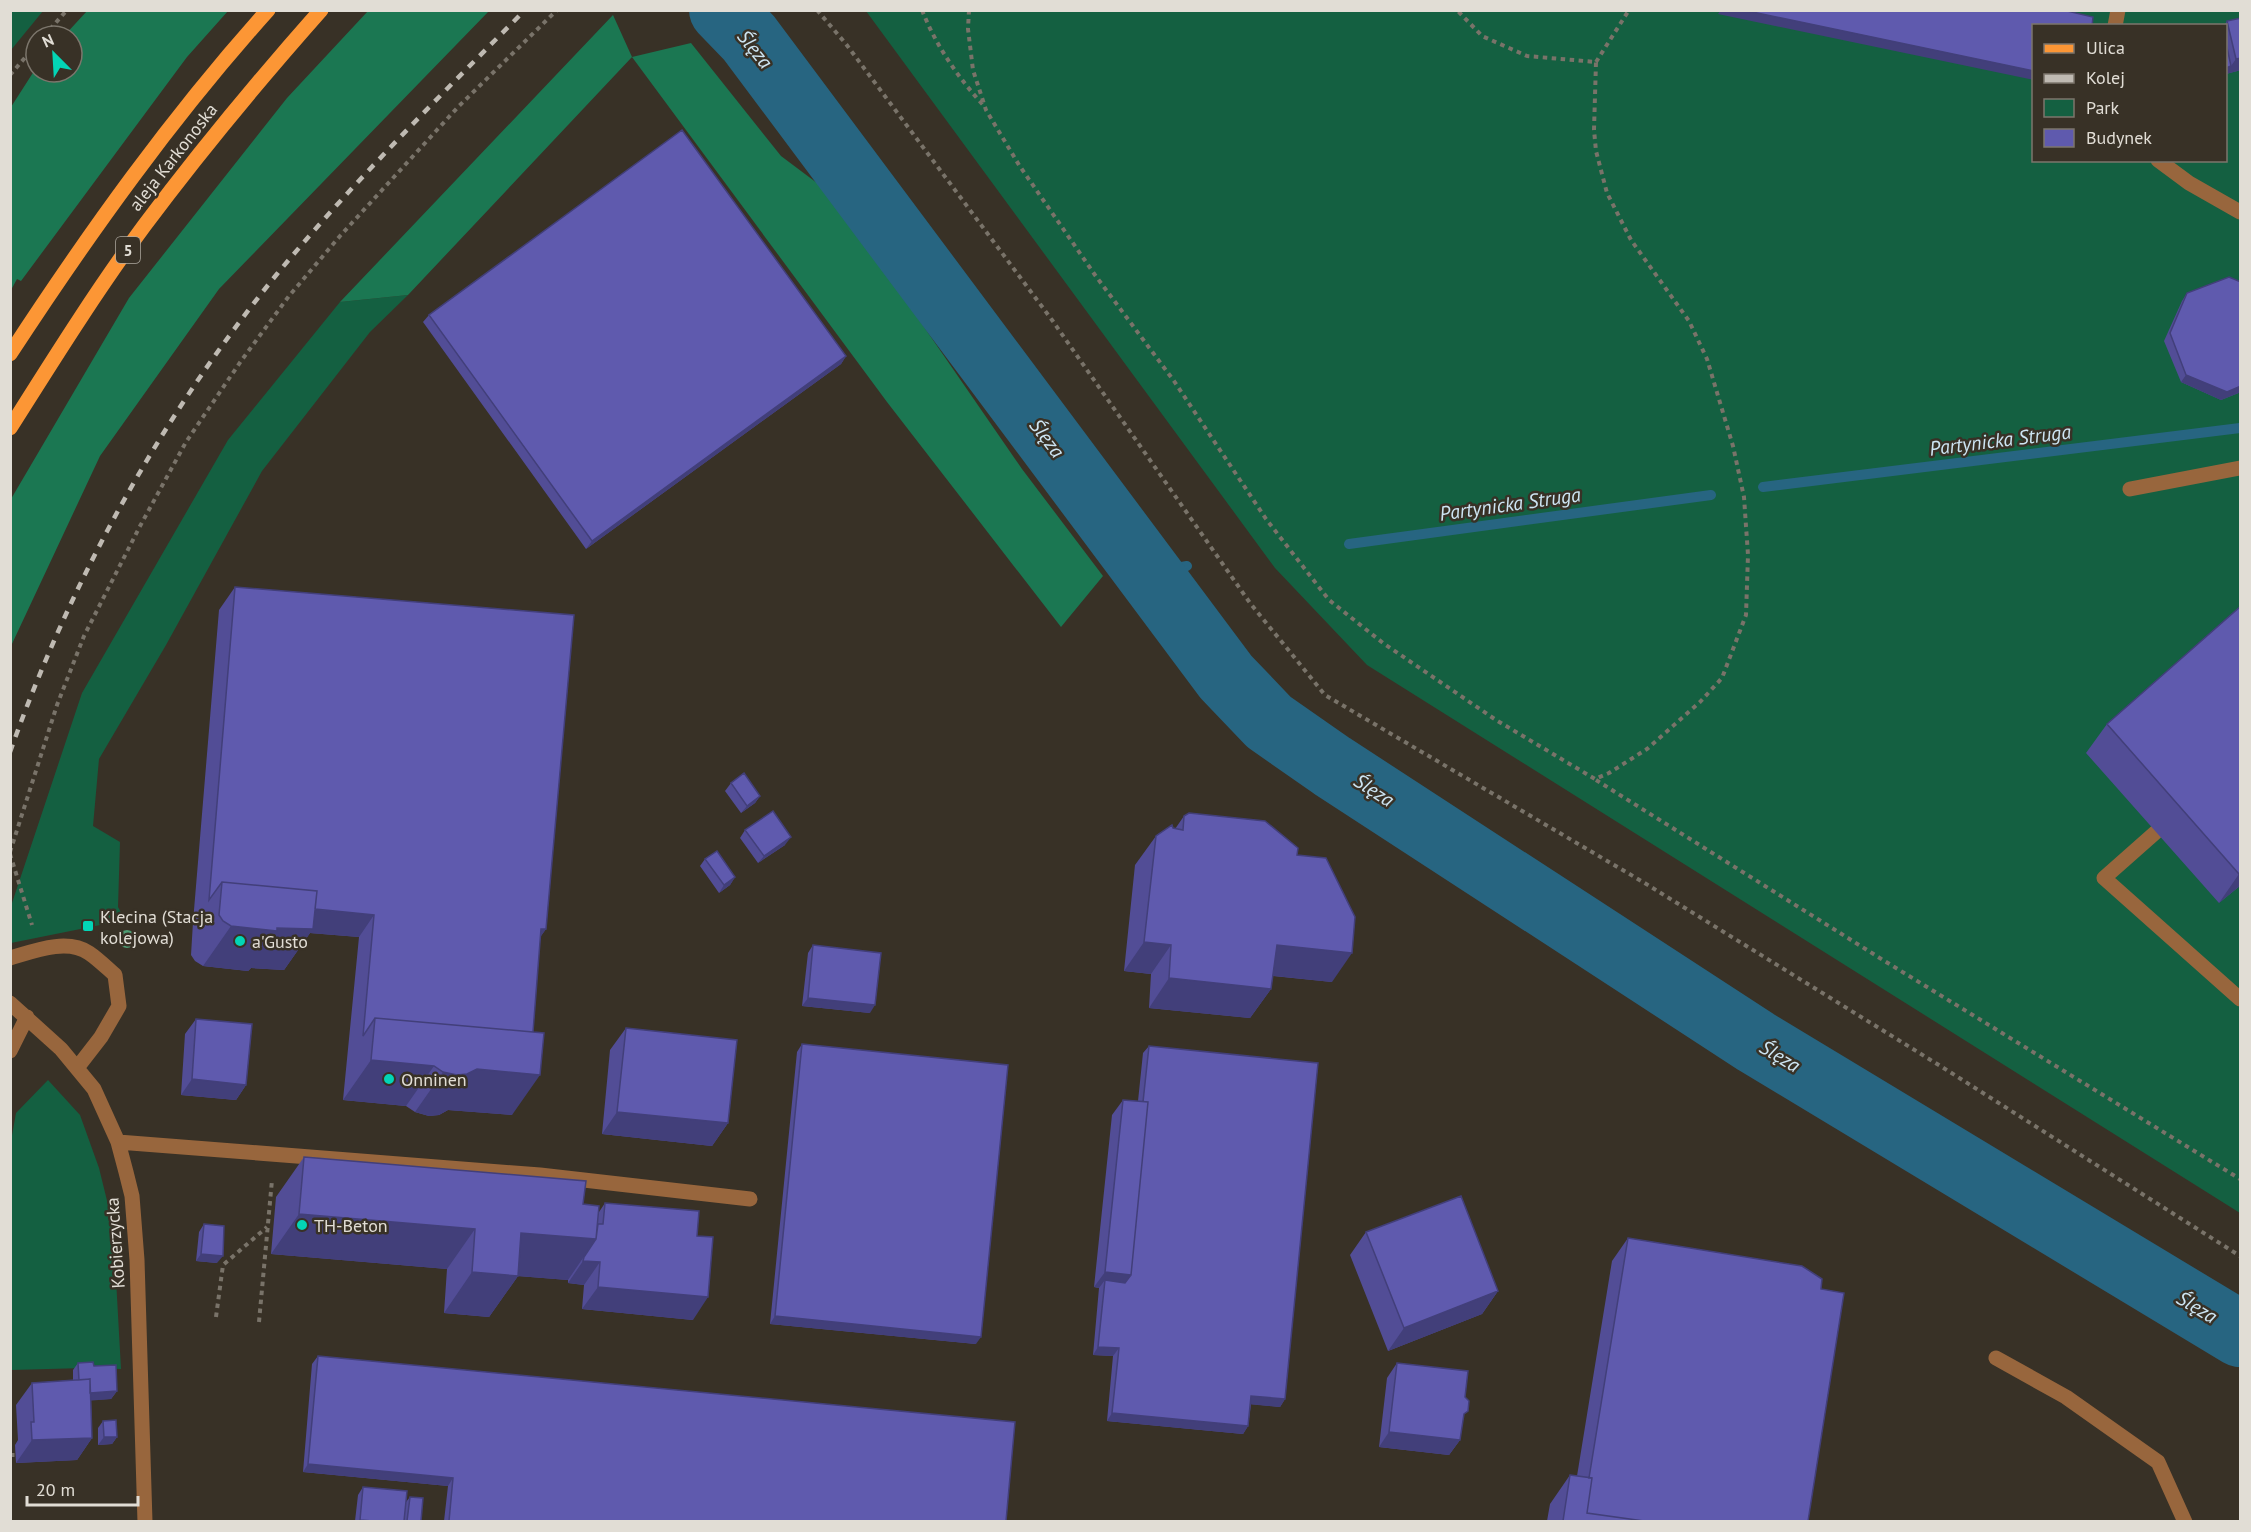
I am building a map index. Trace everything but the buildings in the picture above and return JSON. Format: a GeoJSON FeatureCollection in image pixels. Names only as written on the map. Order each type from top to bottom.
{"type":"FeatureCollection","features":[{"type":"Feature","properties":{"kind":"main road","name":"aleja Karkonoska"},"geometry":{"type":"LineString","coordinates":[[10,354],[74,257],[129,181],[198,91],[268,10]]}},
{"type":"Feature","properties":{"kind":"main road","name":"aleja Karkonoska"},"geometry":{"type":"LineString","coordinates":[[10,428],[64,342],[143,227],[235,108],[321,10]]}},
{"type":"Feature","properties":{"kind":"street"},"geometry":{"type":"LineString","coordinates":[[2161,162],[2189,183],[2241,212]]}},
{"type":"Feature","properties":{"kind":"street"},"geometry":{"type":"LineString","coordinates":[[2130,489],[2241,468]]}},
{"type":"Feature","properties":{"kind":"street"},"geometry":{"type":"LineString","coordinates":[[2156,832],[2103,878],[2241,999]]}},
{"type":"Feature","properties":{"kind":"street"},"geometry":{"type":"LineString","coordinates":[[10,958],[40,950],[71,946],[89,952],[115,975],[119,1006],[101,1037],[77,1068]]}},
{"type":"Feature","properties":{"kind":"street","name":"Kobierzycka"},"geometry":{"type":"LineString","coordinates":[[10,1003],[61,1049],[94,1089],[118,1142],[132,1196],[137,1260],[146,1521]]}},
{"type":"Feature","properties":{"kind":"street"},"geometry":{"type":"LineString","coordinates":[[10,1051],[27,1017]]}},
{"type":"Feature","properties":{"kind":"street"},"geometry":{"type":"LineString","coordinates":[[118,1142],[540,1175],[750,1199]]}},
{"type":"Feature","properties":{"kind":"street"},"geometry":{"type":"LineString","coordinates":[[1996,1358],[2066,1397],[2158,1462],[2185,1521]]}},
{"type":"Feature","properties":{"kind":"path"},"geometry":{"type":"LineString","coordinates":[[55,24],[67,10]]}},
{"type":"Feature","properties":{"kind":"path"},"geometry":{"type":"LineString","coordinates":[[40,950],[10,853],[57,705],[84,636],[186,442],[241,361],[289,296],[325,253],[458,107],[557,10]]}},
{"type":"Feature","properties":{"kind":"path"},"geometry":{"type":"LineString","coordinates":[[817,10],[853,54],[1052,320],[1250,603],[1325,695],[1643,882],[2241,1256]]}},
{"type":"Feature","properties":{"kind":"path"},"geometry":{"type":"LineString","coordinates":[[922,10],[932,36],[986,110],[1019,165],[1095,275],[1174,381],[1266,519],[1329,600],[1383,643],[1496,720],[1595,779],[1882,960],[2241,1179]]}},
{"type":"Feature","properties":{"kind":"path"},"geometry":{"type":"LineString","coordinates":[[969,10],[968,29],[973,70],[986,110]]}},
{"type":"Feature","properties":{"kind":"path"},"geometry":{"type":"LineString","coordinates":[[1457,10],[1482,36],[1527,56],[1596,62]]}},
{"type":"Feature","properties":{"kind":"path"},"geometry":{"type":"LineString","coordinates":[[1595,779],[1610,773],[1647,749],[1700,702],[1722,678],[1746,615],[1748,555],[1744,497],[1733,446],[1707,359],[1689,321],[1631,240],[1607,193],[1596,151],[1594,129],[1596,62],[1629,10]]}},
{"type":"Feature","properties":{"kind":"path"},"geometry":{"type":"LineString","coordinates":[[10,75],[24,59]]}},
{"type":"Feature","properties":{"kind":"path"},"geometry":{"type":"LineString","coordinates":[[259,1322],[274,1154]]}},
{"type":"Feature","properties":{"kind":"path"},"geometry":{"type":"LineString","coordinates":[[216,1317],[223,1265],[268,1226]]}},
{"type":"Feature","properties":{"kind":"green space"},"geometry":{"type":"Polygon","coordinates":[[[10,11],[43,11],[32,24],[24,24],[24,34],[11,50],[10,11]]]}},
{"type":"Feature","properties":{"kind":"green space"},"geometry":{"type":"Polygon","coordinates":[[[87,11],[228,11],[187,57],[21,281],[17,279],[11,290],[11,107],[26,84],[84,84],[84,24],[75,24],[87,11]]]}},
{"type":"Feature","properties":{"kind":"green space"},"geometry":{"type":"Polygon","coordinates":[[[368,11],[489,11],[219,289],[100,456],[11,646],[11,499],[129,298],[287,98],[368,11]]]}},
{"type":"Feature","properties":{"kind":"green space"},"geometry":{"type":"Polygon","coordinates":[[[866,11],[2240,11],[2240,1213],[1367,665],[1275,568],[866,11]]]}},
{"type":"Feature","properties":{"kind":"green space"},"geometry":{"type":"Polygon","coordinates":[[[613,15],[632,57],[408,295],[340,302],[613,15]]]}},
{"type":"Feature","properties":{"kind":"green space"},"geometry":{"type":"Polygon","coordinates":[[[691,43],[781,156],[833,195],[1022,469],[1103,576],[1061,627],[887,402],[632,57],[691,43]]]}},
{"type":"Feature","properties":{"kind":"green space"},"geometry":{"type":"Polygon","coordinates":[[[408,295],[370,332],[262,471],[166,645],[99,759],[93,826],[120,842],[118,907],[125,920],[11,943],[11,906],[82,693],[228,440],[340,302],[408,295]]]}},
{"type":"Feature","properties":{"kind":"green space"},"geometry":{"type":"Polygon","coordinates":[[[48,1080],[80,1115],[99,1168],[113,1225],[121,1369],[11,1370],[11,1141],[16,1113],[48,1080]]]}},
{"type":"Feature","properties":{"kind":"waterway","name":"Ślęza"},"geometry":{"type":"LineString","coordinates":[[722,10],[749,38],[1226,677],[1269,722],[1332,766],[1756,1042],[2240,1334]]}},
{"type":"Feature","properties":{"kind":"waterway","name":"Partynicka Struga"},"geometry":{"type":"LineString","coordinates":[[1763,487],[2240,428]]}},
{"type":"Feature","properties":{"kind":"waterway","name":"Partynicka Struga"},"geometry":{"type":"LineString","coordinates":[[1349,544],[1711,495]]}},
{"type":"Feature","properties":{"kind":"waterway","name":"Partynicka Struga"},"geometry":{"type":"LineString","coordinates":[[1148,573],[1187,566]]}},
{"type":"Feature","properties":{"kind":"railway"},"geometry":{"type":"LineString","coordinates":[[10,752],[34,688],[91,562],[123,501],[195,384],[235,328],[306,239],[398,139],[525,10]]}},
{"type":"Feature","properties":{"kind":"place","name":"Klecina (Stacja kolejowa)"},"geometry":{"type":"Point","coordinates":[88,926]}},
{"type":"Feature","properties":{"kind":"place","name":"a'Gusto"},"geometry":{"type":"Point","coordinates":[240,941]}},
{"type":"Feature","properties":{"kind":"place","name":"Onninen"},"geometry":{"type":"Point","coordinates":[389,1079]}},
{"type":"Feature","properties":{"kind":"place","name":"TH-Beton"},"geometry":{"type":"Point","coordinates":[302,1225]}}]}
